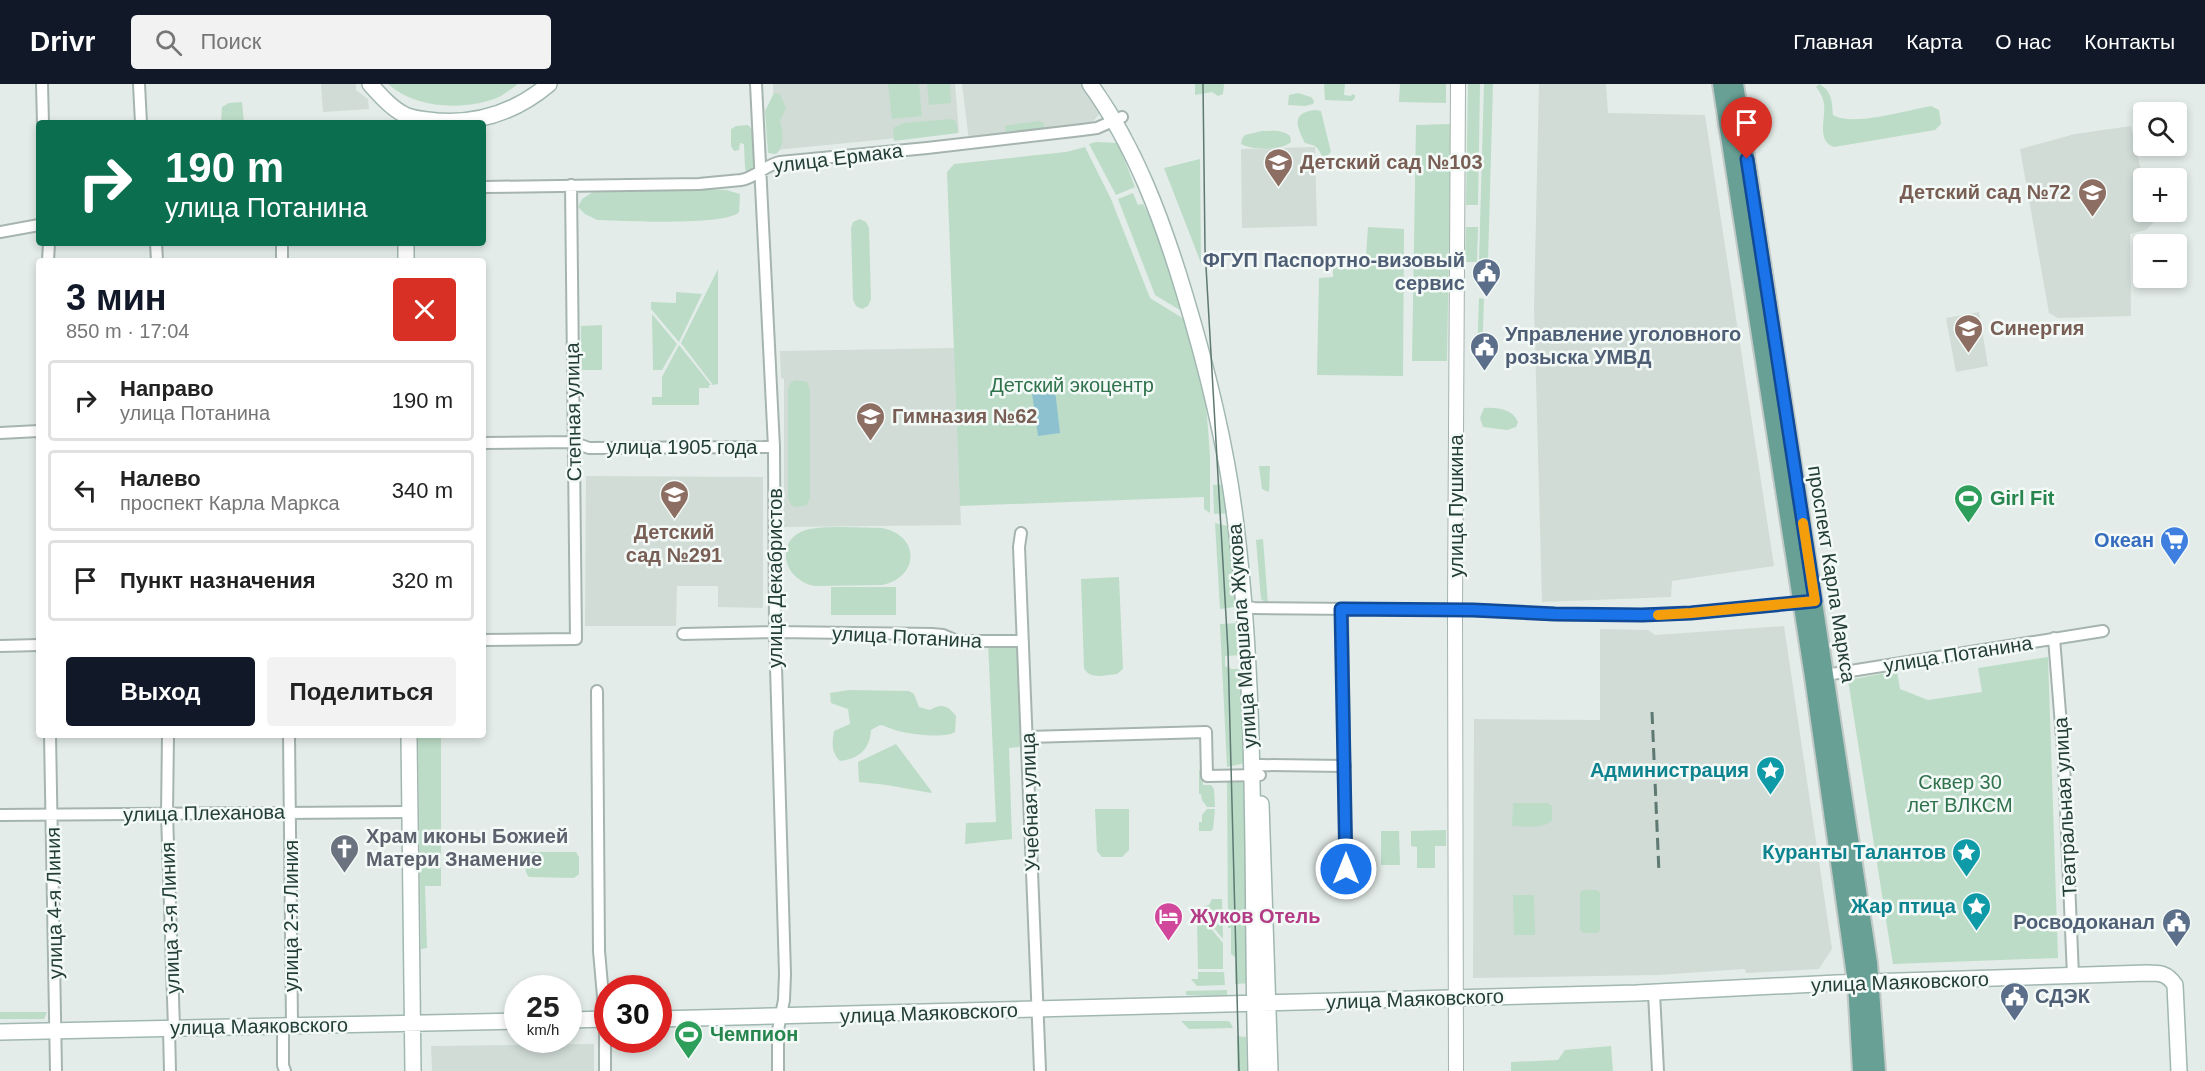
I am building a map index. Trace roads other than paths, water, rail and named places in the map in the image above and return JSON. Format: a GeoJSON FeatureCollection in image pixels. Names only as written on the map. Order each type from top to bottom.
{"type":"FeatureCollection","features":[{"type":"Feature","properties":{"kind":"main road"},"geometry":{"type":"LineString","coordinates":[[370,84],[405,119],[428,120]]}},
{"type":"Feature","properties":{"kind":"main road"},"geometry":{"type":"LineString","coordinates":[[480,120],[510,110],[549,84]]}},
{"type":"Feature","properties":{"kind":"main road","name":"улица Маршала Жукова"},"geometry":{"type":"LineString","coordinates":[[1090,84],[1118,119]]}},
{"type":"Feature","properties":{"kind":"main road","name":"улица Маршала Жукова"},"geometry":{"type":"LineString","coordinates":[[1101,84],[1158,212],[1198,341],[1229,478],[1249,607],[1257,771],[1262,1004],[1270,1071]]}},
{"type":"Feature","properties":{"kind":"main road","name":"проспект Карла Маркса"},"geometry":{"type":"LineString","coordinates":[[1721,84],[1820,676],[1877,1071]]}},
{"type":"Feature","properties":{"kind":"main road","name":"проспект Карла Маркса"},"geometry":{"type":"LineString","coordinates":[[1735,84],[1808,602]]}},
{"type":"Feature","properties":{"kind":"main road"},"geometry":{"type":"LineString","coordinates":[[409,738],[413,1071]]}},
{"type":"Feature","properties":{"kind":"main road","name":"улица Маяковского"},"geometry":{"type":"LineString","coordinates":[[672,1019],[1654,993],[1864,982],[2147,973],[2170,977],[2175,984],[2179,1071]]}},
{"type":"Feature","properties":{"kind":"main road","name":"проспект Карла Маркса"},"geometry":{"type":"LineString","coordinates":[[1861,1071],[1864,982]]}},
{"type":"Feature","properties":{"kind":"main road","name":"улица Маршала Жукова"},"geometry":{"type":"LineString","coordinates":[[1256,1071],[1262,1004]]}},
{"type":"Feature","properties":{"kind":"main road","name":"улица Маяковского"},"geometry":{"type":"LineString","coordinates":[[0,1032],[504,1021]]}},
{"type":"Feature","properties":{"kind":"street"},"geometry":{"type":"LineString","coordinates":[[42,84],[43,120]]}},
{"type":"Feature","properties":{"kind":"street"},"geometry":{"type":"LineString","coordinates":[[139,84],[141,120]]}},
{"type":"Feature","properties":{"kind":"street","name":"улица Декабристов"},"geometry":{"type":"LineString","coordinates":[[756,84],[774,447],[775,632],[784,960],[784,1000],[778,1030],[778,1071]]}},
{"type":"Feature","properties":{"kind":"street","name":"улица Пушкина"},"geometry":{"type":"LineString","coordinates":[[1456,1071],[1455,610],[1458,84]]}},
{"type":"Feature","properties":{"kind":"street","name":"улица Ермака"},"geometry":{"type":"LineString","coordinates":[[486,187],[699,184],[747,179],[770,164],[780,162],[1082,130],[1097,128],[1118,119]]}},
{"type":"Feature","properties":{"kind":"street","name":"Степная улица"},"geometry":{"type":"LineString","coordinates":[[486,640],[576,639],[572,442],[571,185]]}},
{"type":"Feature","properties":{"kind":"street"},"geometry":{"type":"LineString","coordinates":[[0,232],[36,226]]}},
{"type":"Feature","properties":{"kind":"street"},"geometry":{"type":"LineString","coordinates":[[0,433],[36,431]]}},
{"type":"Feature","properties":{"kind":"street","name":"улица 1905 года"},"geometry":{"type":"LineString","coordinates":[[486,443],[572,442],[589,448],[774,447]]}},
{"type":"Feature","properties":{"kind":"street","name":"Учебная улица"},"geometry":{"type":"LineString","coordinates":[[1021,533],[1019,547],[1040,1071]]}},
{"type":"Feature","properties":{"kind":"street"},"geometry":{"type":"LineString","coordinates":[[1249,607],[1642,615],[1691,613],[1808,602]]}},
{"type":"Feature","properties":{"kind":"street"},"geometry":{"type":"LineString","coordinates":[[1341,609],[1346,890]]}},
{"type":"Feature","properties":{"kind":"street","name":"улица Потанина"},"geometry":{"type":"LineString","coordinates":[[1820,676],[2103,631]]}},
{"type":"Feature","properties":{"kind":"street","name":"улица Потанина"},"geometry":{"type":"LineString","coordinates":[[683,634],[775,632],[932,634],[943,635],[957,641],[1023,641]]}},
{"type":"Feature","properties":{"kind":"street","name":"Театральная улица"},"geometry":{"type":"LineString","coordinates":[[2054,638],[2064,763],[2073,976]]}},
{"type":"Feature","properties":{"kind":"street"},"geometry":{"type":"LineString","coordinates":[[0,646],[36,645]]}},
{"type":"Feature","properties":{"kind":"street"},"geometry":{"type":"LineString","coordinates":[[597,691],[599,951],[601,975]]}},
{"type":"Feature","properties":{"kind":"street"},"geometry":{"type":"LineString","coordinates":[[1028,738],[1206,732],[1207,776],[1345,766]]}},
{"type":"Feature","properties":{"kind":"street","name":"улица 4-я Линия"},"geometry":{"type":"LineString","coordinates":[[50,738],[57,1071]]}},
{"type":"Feature","properties":{"kind":"street","name":"улица 3-я Линия"},"geometry":{"type":"LineString","coordinates":[[168,738],[170,1071]]}},
{"type":"Feature","properties":{"kind":"street","name":"улица 2-я Линия"},"geometry":{"type":"LineString","coordinates":[[285,1071],[283,1065],[287,1025],[291,812],[289,738]]}},
{"type":"Feature","properties":{"kind":"street","name":"улица Плеханова"},"geometry":{"type":"LineString","coordinates":[[0,815],[409,812]]}},
{"type":"Feature","properties":{"kind":"street"},"geometry":{"type":"LineString","coordinates":[[1654,993],[1658,1071]]}},
{"type":"Feature","properties":{"kind":"street"},"geometry":{"type":"LineString","coordinates":[[605,1053],[605,1071]]}},
{"type":"Feature","properties":{"kind":"water"},"geometry":{"type":"Polygon","coordinates":[[[1055,390],[1060,433],[1038,436],[1032,393],[1055,390]]]}},
{"type":"Feature","properties":{"kind":"tram line"},"geometry":{"type":"LineString","coordinates":[[1203,84],[1205,249],[1228,651],[1239,1071]]}},
{"type":"Feature","properties":{"kind":"railway"},"geometry":{"type":"LineString","coordinates":[[1652,712],[1659,873]]}},
{"type":"Feature","properties":{"kind":"place","name":"Детский сад №103"},"geometry":{"type":"Point","coordinates":[1279,188]}},
{"type":"Feature","properties":{"kind":"place","name":"Детский сад №72"},"geometry":{"type":"Point","coordinates":[2092,218]}},
{"type":"Feature","properties":{"kind":"place","name":"ФГУП Паспортно-визовый сервис"},"geometry":{"type":"Point","coordinates":[1486,298]}},
{"type":"Feature","properties":{"kind":"place","name":"Синергия"},"geometry":{"type":"Point","coordinates":[1969,354]}},
{"type":"Feature","properties":{"kind":"place","name":"Управление уголовного розыска УМВД"},"geometry":{"type":"Point","coordinates":[1484,372]}},
{"type":"Feature","properties":{"kind":"place","name":"Гимназия №62"},"geometry":{"type":"Point","coordinates":[871,442]}},
{"type":"Feature","properties":{"kind":"place","name":"Детский сад №291"},"geometry":{"type":"Point","coordinates":[674,520]}},
{"type":"Feature","properties":{"kind":"place","name":"Girl Fit"},"geometry":{"type":"Point","coordinates":[1969,524]}},
{"type":"Feature","properties":{"kind":"place","name":"Океан"},"geometry":{"type":"Point","coordinates":[2175,566]}},
{"type":"Feature","properties":{"kind":"place","name":"Администрация"},"geometry":{"type":"Point","coordinates":[1770,796]}},
{"type":"Feature","properties":{"kind":"place","name":"Храм иконы Божией Матери Знамение"},"geometry":{"type":"Point","coordinates":[345,874]}},
{"type":"Feature","properties":{"kind":"place","name":"Куранты Талантов"},"geometry":{"type":"Point","coordinates":[1967,878]}},
{"type":"Feature","properties":{"kind":"place","name":"Жар птица"},"geometry":{"type":"Point","coordinates":[1977,932]}},
{"type":"Feature","properties":{"kind":"place","name":"Жуков Отель"},"geometry":{"type":"Point","coordinates":[1169,942]}},
{"type":"Feature","properties":{"kind":"place","name":"Росводоканал"},"geometry":{"type":"Point","coordinates":[2176,948]}},
{"type":"Feature","properties":{"kind":"place","name":"СДЭК"},"geometry":{"type":"Point","coordinates":[2014,1022]}},
{"type":"Feature","properties":{"kind":"place","name":"Чемпион"},"geometry":{"type":"Point","coordinates":[689,1060]}},
{"type":"Feature","properties":{"kind":"park label","name":"Детский экоцентр"},"geometry":{"type":"Point","coordinates":[1072,385]}},
{"type":"Feature","properties":{"kind":"park label","name":"Сквер 30 лет ВЛКСМ"},"geometry":{"type":"Point","coordinates":[1960,794]}}]}
